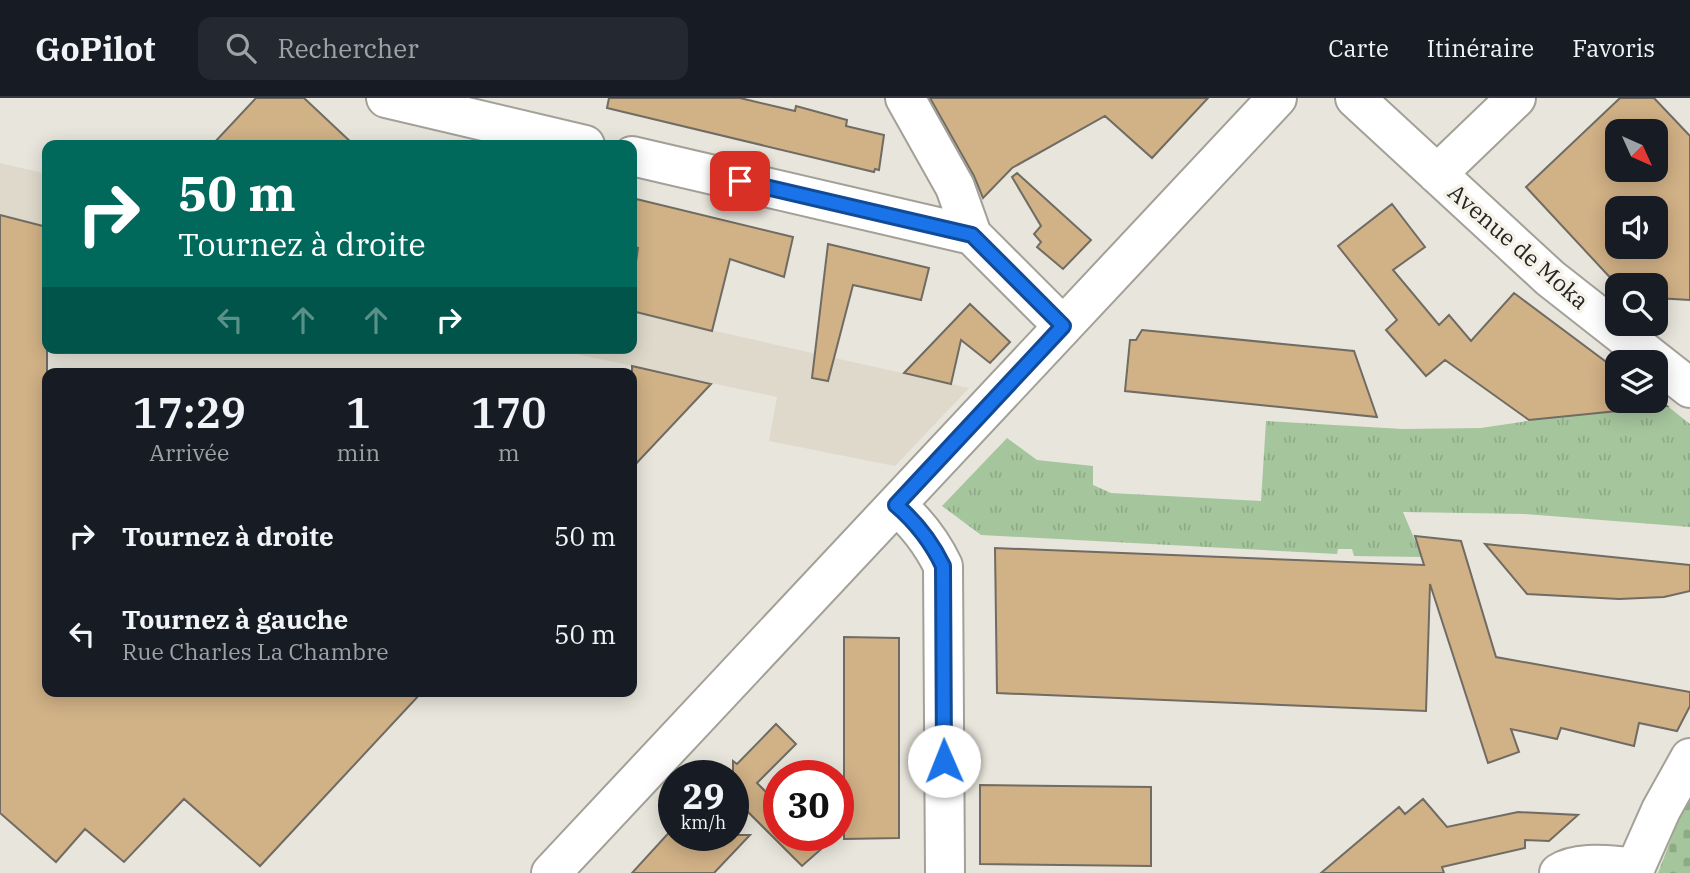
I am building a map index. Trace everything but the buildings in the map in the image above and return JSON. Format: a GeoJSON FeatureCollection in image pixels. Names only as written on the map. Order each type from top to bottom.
{"type":"FeatureCollection","features":[{"type":"Feature","properties":{"kind":"street"},"geometry":{"type":"LineString","coordinates":[[386,98],[564,140]]}},
{"type":"Feature","properties":{"kind":"street"},"geometry":{"type":"LineString","coordinates":[[905,98],[955,187],[972,235],[1063,326]]}},
{"type":"Feature","properties":{"kind":"street"},"geometry":{"type":"LineString","coordinates":[[551,873],[1277,98]]}},
{"type":"Feature","properties":{"kind":"street","name":"Avenue de Moka"},"geometry":{"type":"LineString","coordinates":[[1354,98],[1550,278],[1690,388]]}},
{"type":"Feature","properties":{"kind":"street"},"geometry":{"type":"LineString","coordinates":[[1437,174],[1516,98]]}},
{"type":"Feature","properties":{"kind":"street"},"geometry":{"type":"LineString","coordinates":[[637,157],[972,235]]}},
{"type":"Feature","properties":{"kind":"street"},"geometry":{"type":"LineString","coordinates":[[896,505],[932,543],[943,566],[945,873]]}},
{"type":"Feature","properties":{"kind":"street"},"geometry":{"type":"LineString","coordinates":[[1559,873],[1582,866],[1634,870],[1661,810],[1690,758]]}},
{"type":"Feature","properties":{"kind":"shaded area"},"geometry":{"type":"Polygon","coordinates":[[[0,163],[42,173],[42,226],[0,215],[0,163]]]}},
{"type":"Feature","properties":{"kind":"shaded area"},"geometry":{"type":"Polygon","coordinates":[[[637,312],[969,388],[895,466],[769,441],[777,397],[576,354],[637,354],[637,312]]]}},
{"type":"Feature","properties":{"kind":"green space"},"geometry":{"type":"Polygon","coordinates":[[[1668,407],[1690,424],[1690,527],[1525,514],[1403,512],[1422,557],[1354,556],[1352,549],[1338,549],[1337,554],[981,535],[942,506],[1007,438],[1037,460],[1093,466],[1093,485],[1111,493],[1261,501],[1266,421],[1403,429],[1481,428],[1605,409],[1605,413],[1668,413],[1668,407]]]}},
{"type":"Feature","properties":{"kind":"green space"},"geometry":{"type":"Polygon","coordinates":[[[1690,801],[1690,873],[1658,873],[1683,808],[1690,801]]]}},
{"type":"Feature","properties":{"kind":"route"},"geometry":{"type":"LineString","coordinates":[[740,181],[972,235],[1063,326],[896,505],[932,543],[943,566],[944,761]]}}]}
